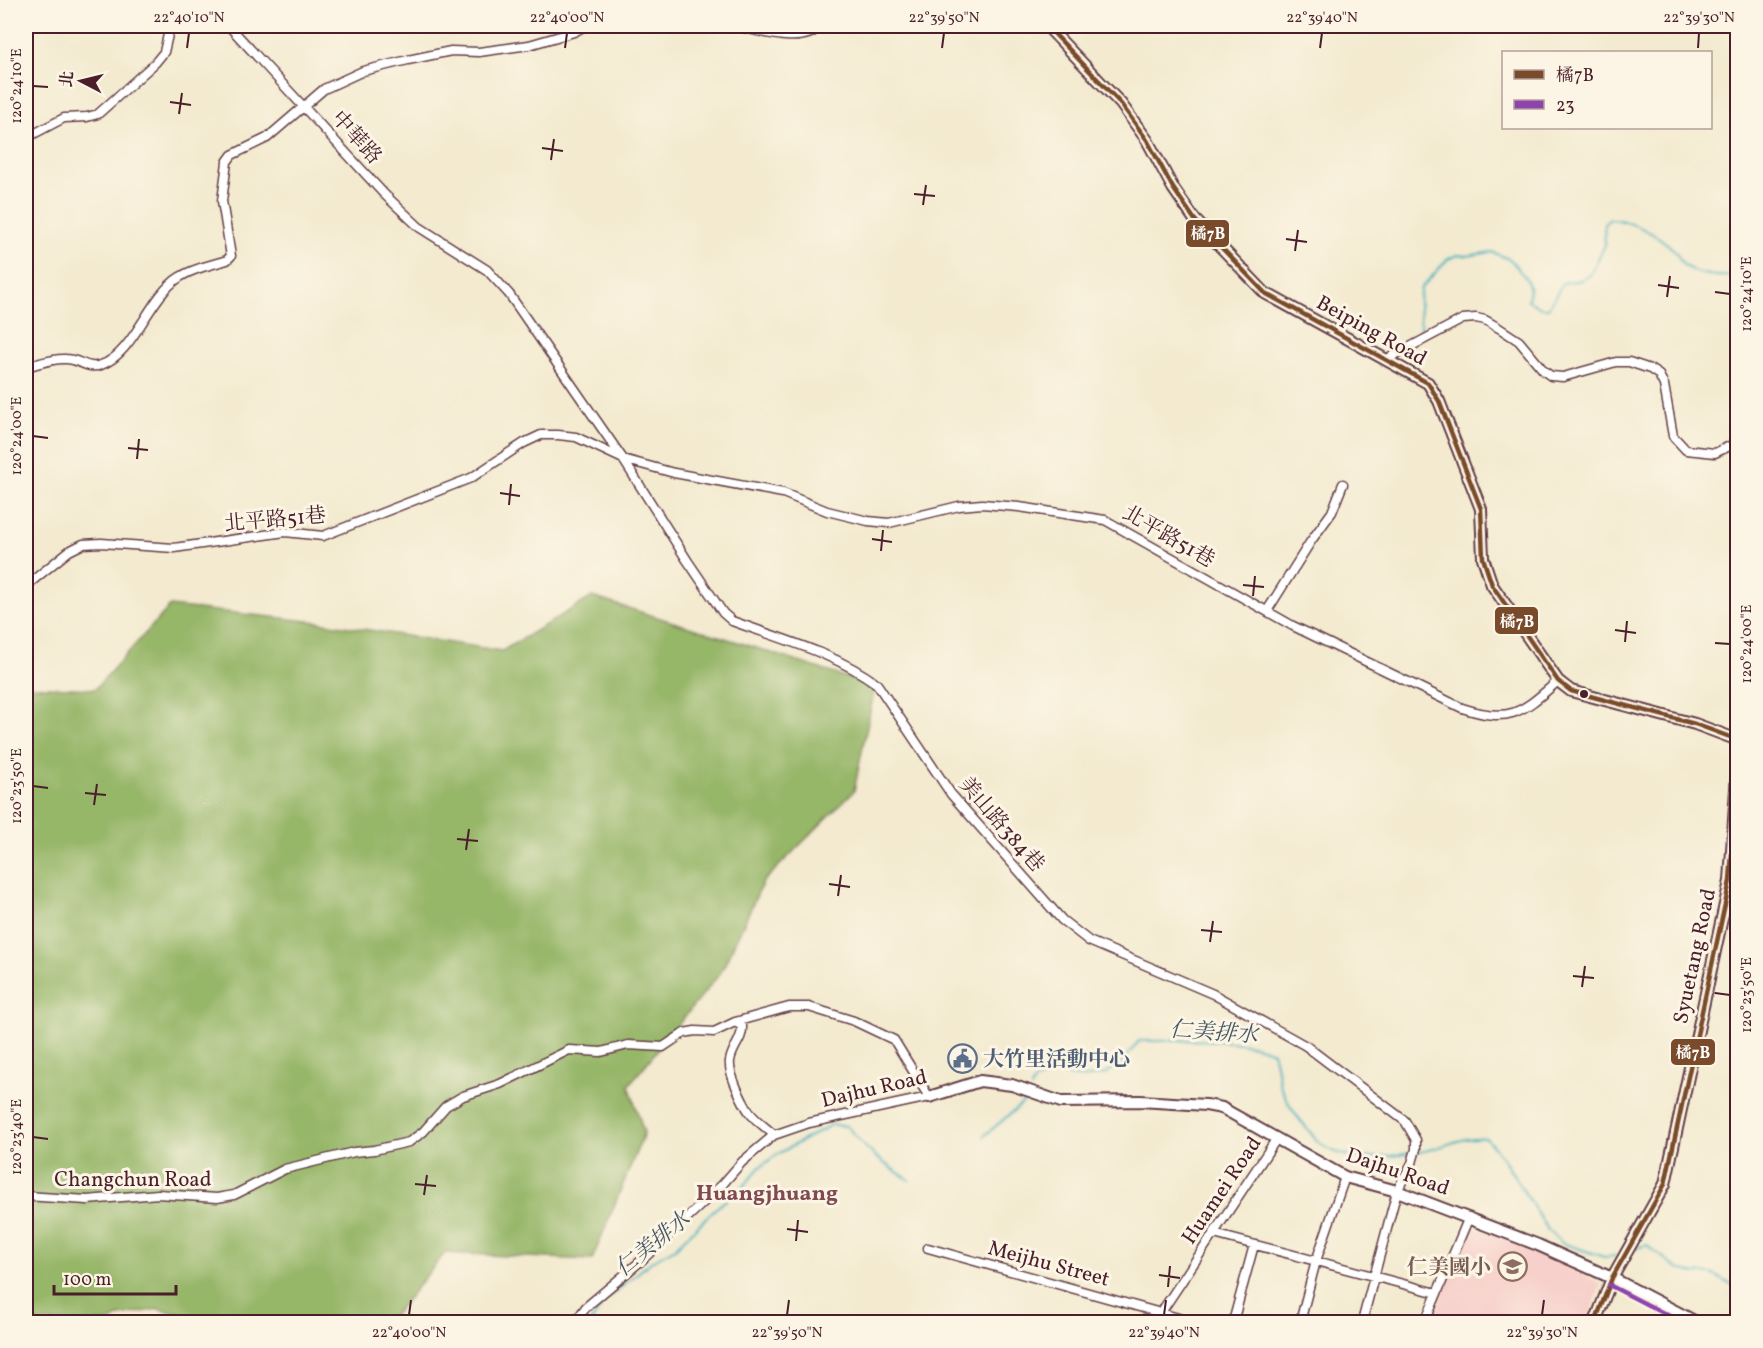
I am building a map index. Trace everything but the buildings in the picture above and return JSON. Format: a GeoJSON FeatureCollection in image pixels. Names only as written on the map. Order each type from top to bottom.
{"type":"FeatureCollection","features":[{"type":"Feature","properties":{"kind":"street"},"geometry":{"type":"LineString","coordinates":[[26,138],[64,118],[98,114],[155,63],[164,52],[170,26]]}},
{"type":"Feature","properties":{"kind":"street","name":"中華路"},"geometry":{"type":"LineString","coordinates":[[229,26],[384,194],[419,227],[487,270],[508,294],[623,459]]}},
{"type":"Feature","properties":{"kind":"street"},"geometry":{"type":"LineString","coordinates":[[26,367],[65,359],[78,361],[88,366],[101,365],[127,344],[161,293],[180,277],[227,260],[231,256],[222,201],[227,162],[232,155],[267,138],[324,89],[363,71],[451,51],[479,52],[529,45],[574,32],[585,26]]}},
{"type":"Feature","properties":{"kind":"street"},"geometry":{"type":"LineString","coordinates":[[735,26],[787,36],[805,36],[814,32],[819,26]]}},
{"type":"Feature","properties":{"kind":"street","name":"Beiping Road"},"geometry":{"type":"LineString","coordinates":[[1047,26],[1121,104],[1195,220],[1265,293],[1428,383],[1439,401],[1481,509],[1483,558],[1492,585],[1558,681],[1571,691],[1695,723],[1737,740]]}},
{"type":"Feature","properties":{"kind":"street"},"geometry":{"type":"LineString","coordinates":[[1385,360],[1463,319],[1485,320],[1519,341],[1544,372],[1551,376],[1563,377],[1616,362],[1641,365],[1659,375],[1664,385],[1674,435],[1686,450],[1715,453],[1737,442]]}},
{"type":"Feature","properties":{"kind":"street","name":"北平路51巷"},"geometry":{"type":"LineString","coordinates":[[26,586],[69,551],[83,544],[174,548],[285,532],[323,536],[471,478],[540,435],[576,437],[623,459],[693,477],[783,493],[827,511],[868,521],[889,523],[959,506],[982,504],[1019,507],[1104,520],[1267,611],[1462,708],[1482,714],[1503,716],[1517,712],[1530,705],[1558,681]]}},
{"type":"Feature","properties":{"kind":"street","name":"美山路384巷"},"geometry":{"type":"LineString","coordinates":[[623,459],[723,612],[732,621],[827,656],[878,684],[951,795],[1062,920],[1089,941],[1214,994],[1306,1046],[1405,1121],[1416,1140],[1416,1149],[1412,1163],[1397,1191]]}},
{"type":"Feature","properties":{"kind":"street"},"geometry":{"type":"LineString","coordinates":[[1267,611],[1332,512],[1343,484]]}},
{"type":"Feature","properties":{"kind":"street","name":"Syuetang Road"},"geometry":{"type":"LineString","coordinates":[[1595,1323],[1612,1278],[1665,1184],[1730,881],[1737,758]]}},
{"type":"Feature","properties":{"kind":"street","name":"Changchun Road"},"geometry":{"type":"LineString","coordinates":[[26,1196],[87,1200],[158,1194],[217,1198],[234,1195],[285,1169],[354,1152],[410,1142],[423,1132],[446,1106],[463,1096],[500,1084],[569,1050],[601,1052],[628,1045],[663,1047],[684,1033],[714,1032],[735,1022],[789,1007],[809,1007],[854,1021],[894,1040],[929,1097]]}},
{"type":"Feature","properties":{"kind":"street"},"geometry":{"type":"LineString","coordinates":[[735,1022],[742,1026],[743,1035],[734,1048],[729,1063],[732,1076],[750,1114],[774,1136]]}},
{"type":"Feature","properties":{"kind":"street","name":"Dajhu Road"},"geometry":{"type":"LineString","coordinates":[[575,1323],[586,1307],[646,1256],[722,1185],[742,1162],[774,1136],[809,1123],[929,1097],[980,1081],[1012,1085],[1061,1102],[1140,1101],[1222,1108],[1346,1177],[1397,1191],[1469,1217],[1612,1278],[1696,1323]]}},
{"type":"Feature","properties":{"kind":"street","name":"Huamei Road"},"geometry":{"type":"LineString","coordinates":[[1159,1318],[1277,1138]]}},
{"type":"Feature","properties":{"kind":"street"},"geometry":{"type":"LineString","coordinates":[[1300,1323],[1316,1261],[1346,1177]]}},
{"type":"Feature","properties":{"kind":"street"},"geometry":{"type":"LineString","coordinates":[[1362,1323],[1397,1191]]}},
{"type":"Feature","properties":{"kind":"street"},"geometry":{"type":"LineString","coordinates":[[1425,1323],[1469,1217]]}},
{"type":"Feature","properties":{"kind":"street"},"geometry":{"type":"LineString","coordinates":[[1214,1234],[1437,1293]]}},
{"type":"Feature","properties":{"kind":"street"},"geometry":{"type":"LineString","coordinates":[[1233,1323],[1254,1245]]}},
{"type":"Feature","properties":{"kind":"street","name":"Meijhu Street"},"geometry":{"type":"LineString","coordinates":[[928,1248],[1124,1302],[1159,1318],[1193,1323]]}},
{"type":"Feature","properties":{"kind":"shaded area","name":"仁美國小"},"geometry":{"type":"Polygon","coordinates":[[[1471,1225],[1538,1250],[1601,1284],[1587,1322],[1431,1322],[1471,1225]]]}},
{"type":"Feature","properties":{"kind":"green space"},"geometry":{"type":"Polygon","coordinates":[[[592,597],[875,687],[854,791],[763,882],[721,972],[629,1085],[644,1133],[592,1260],[445,1253],[388,1322],[215,1322],[158,1309],[120,1316],[109,1322],[26,1322],[26,686],[95,689],[170,606],[318,622],[502,651],[592,597]]]}},
{"type":"Feature","properties":{"kind":"waterway"},"geometry":{"type":"LineString","coordinates":[[1421,332],[1419,301],[1421,288],[1448,259],[1458,255],[1492,252],[1511,260],[1527,280],[1530,290],[1528,300],[1541,308],[1548,308],[1563,283],[1582,280],[1590,275],[1605,245],[1604,224],[1610,219],[1626,222],[1652,234],[1673,249],[1683,264],[1695,272],[1717,276],[1738,276]]}},
{"type":"Feature","properties":{"kind":"waterway","name":"仁美排水"},"geometry":{"type":"LineString","coordinates":[[1031,1088],[1035,1081],[1055,1074],[1085,1078],[1105,1074],[1121,1063],[1139,1041],[1226,1041],[1273,1052],[1281,1088],[1286,1098],[1298,1118],[1321,1144],[1353,1157],[1365,1158],[1411,1153]]}},
{"type":"Feature","properties":{"kind":"waterway","name":"仁美排水"},"geometry":{"type":"LineString","coordinates":[[984,1136],[1022,1104],[1027,1095]]}},
{"type":"Feature","properties":{"kind":"waterway","name":"仁美排水"},"geometry":{"type":"LineString","coordinates":[[591,1322],[606,1300],[652,1261],[675,1248],[716,1208],[744,1186],[759,1168],[776,1155],[831,1125],[847,1126],[876,1156],[910,1180]]}},
{"type":"Feature","properties":{"kind":"waterway","name":"仁美排水"},"geometry":{"type":"LineString","coordinates":[[1417,1152],[1466,1139],[1486,1138],[1503,1158],[1548,1230],[1562,1243],[1604,1257],[1615,1256]]}},
{"type":"Feature","properties":{"kind":"waterway","name":"仁美排水"},"geometry":{"type":"LineString","coordinates":[[1636,1248],[1647,1245],[1678,1269],[1712,1274],[1738,1288]]}},
{"type":"Feature","properties":{"kind":"transit line","name":"橘7B"},"geometry":{"type":"LineString","coordinates":[[1047,26],[1121,104],[1147,140],[1173,188],[1195,220],[1265,293],[1428,383],[1439,401],[1481,509],[1483,558],[1492,585],[1558,681],[1571,691],[1695,724],[1738,740]]}},
{"type":"Feature","properties":{"kind":"transit line","name":"橘7B"},"geometry":{"type":"LineString","coordinates":[[1595,1322],[1612,1278],[1665,1184],[1730,881],[1738,766]]}},
{"type":"Feature","properties":{"kind":"transit line","name":"23"},"geometry":{"type":"LineString","coordinates":[[1609,1285],[1681,1322]]}},
{"type":"Feature","properties":{"kind":"place","name":"大竹里活動中心"},"geometry":{"type":"Point","coordinates":[962,1059]}},
{"type":"Feature","properties":{"kind":"place","name":"仁美國小"},"geometry":{"type":"Point","coordinates":[1512,1267]}},
{"type":"Feature","properties":{"kind":"district","name":"Huangjhuang"},"geometry":{"type":"Point","coordinates":[767,1192]}}]}
